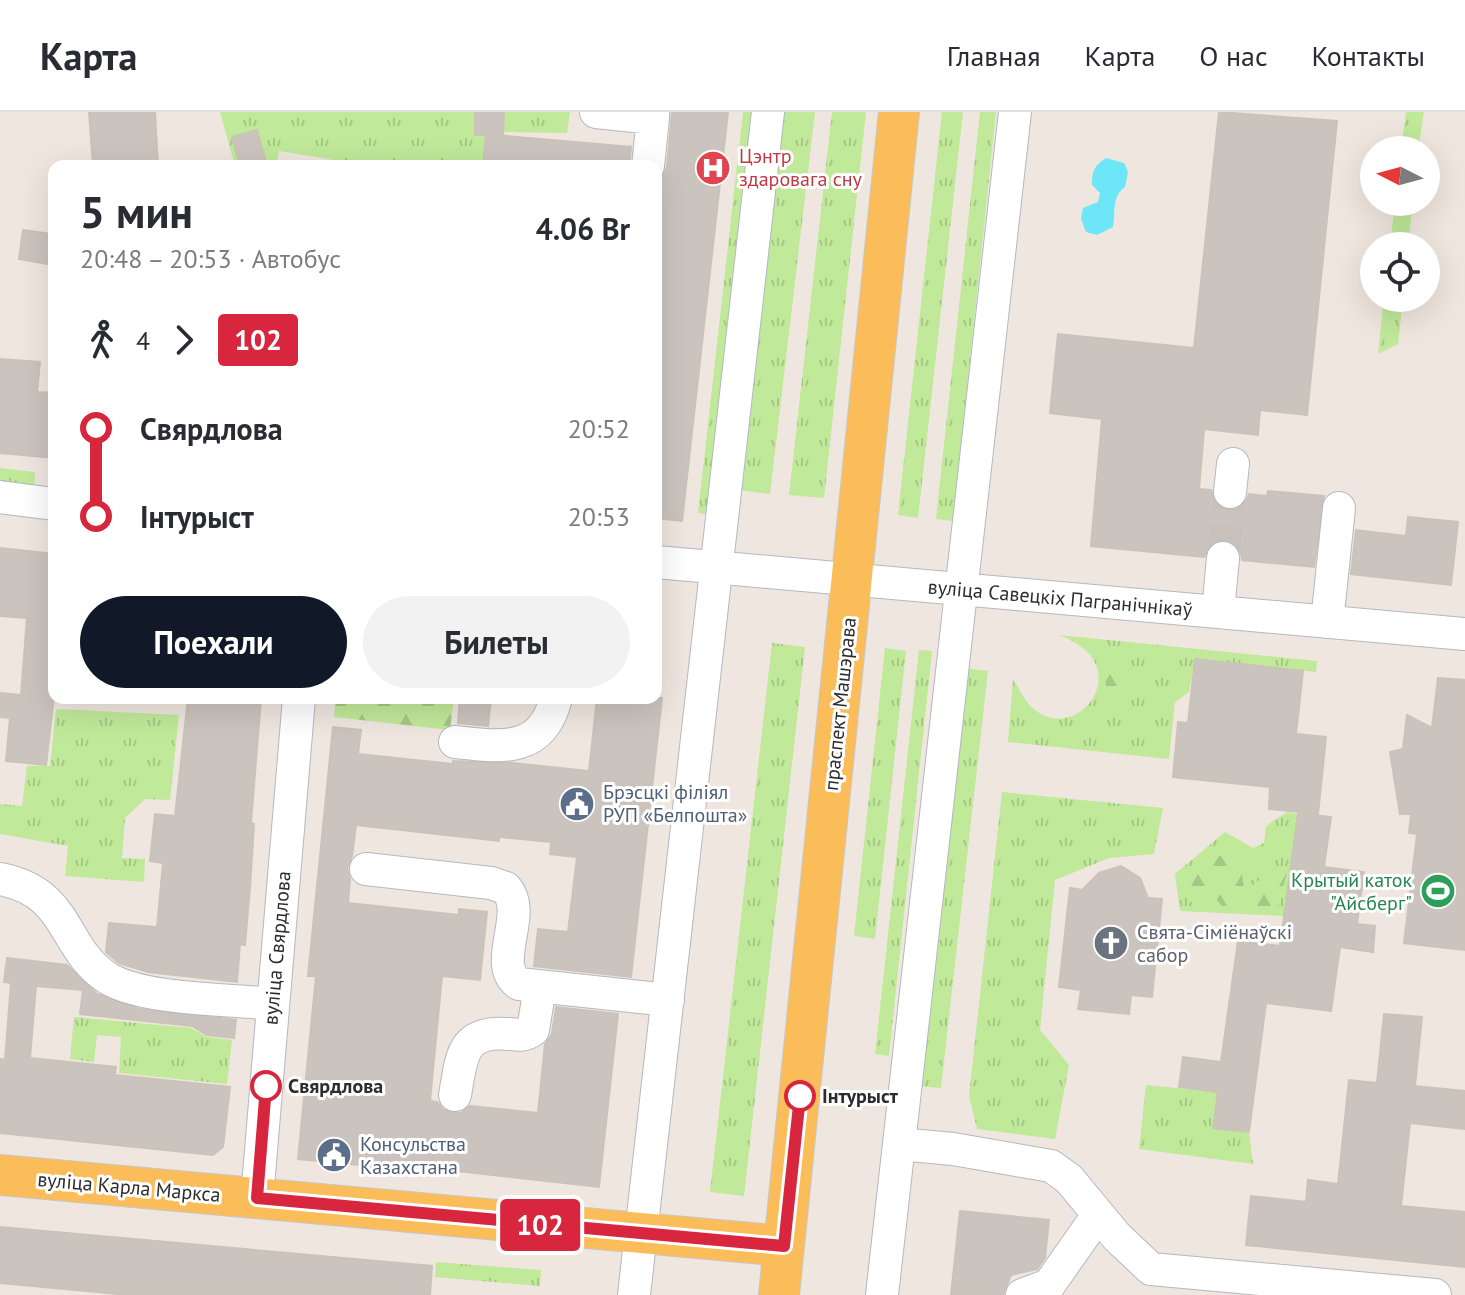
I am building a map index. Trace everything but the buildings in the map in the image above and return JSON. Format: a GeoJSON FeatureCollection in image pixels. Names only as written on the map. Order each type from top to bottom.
{"type":"FeatureCollection","features":[{"type":"Feature","properties":{"kind":"main road","name":"праспект Машэрава"},"geometry":{"type":"LineString","coordinates":[[779,1295],[899,112]]}},
{"type":"Feature","properties":{"kind":"main road","name":"вуліца Карла Маркса"},"geometry":{"type":"LineString","coordinates":[[0,1175],[784,1246]]}},
{"type":"Feature","properties":{"kind":"street"},"geometry":{"type":"LineString","coordinates":[[596,112],[653,115],[649,160]]}},
{"type":"Feature","properties":{"kind":"street"},"geometry":{"type":"LineString","coordinates":[[634,1295],[768,112]]}},
{"type":"Feature","properties":{"kind":"street"},"geometry":{"type":"LineString","coordinates":[[882,1295],[1015,112]]}},
{"type":"Feature","properties":{"kind":"street"},"geometry":{"type":"LineString","coordinates":[[0,497],[48,503]]}},
{"type":"Feature","properties":{"kind":"street"},"geometry":{"type":"LineString","coordinates":[[1327,622],[1339,508]]}},
{"type":"Feature","properties":{"kind":"street"},"geometry":{"type":"LineString","coordinates":[[1218,612],[1223,558]]}},
{"type":"Feature","properties":{"kind":"street","name":"вуліца Савецкіх Пагранічнікаў"},"geometry":{"type":"LineString","coordinates":[[662,562],[1465,634]]}},
{"type":"Feature","properties":{"kind":"street","name":"вуліца Свярдлова"},"geometry":{"type":"LineString","coordinates":[[257,1198],[298,704]]}},
{"type":"Feature","properties":{"kind":"street"},"geometry":{"type":"LineString","coordinates":[[455,742],[496,746],[527,740],[544,726],[553,704]]}},
{"type":"Feature","properties":{"kind":"street"},"geometry":{"type":"LineString","coordinates":[[366,869],[491,883],[506,888],[514,907],[510,972],[519,984],[668,1000]]}},
{"type":"Feature","properties":{"kind":"street"},"geometry":{"type":"LineString","coordinates":[[0,879],[42,896],[61,917],[93,965],[112,980],[147,992],[272,1004]]}},
{"type":"Feature","properties":{"kind":"street"},"geometry":{"type":"LineString","coordinates":[[455,1095],[465,1049],[487,1034],[521,1035],[533,1030],[540,987]]}},
{"type":"Feature","properties":{"kind":"street"},"geometry":{"type":"LineString","coordinates":[[899,1144],[953,1149],[1051,1166],[1069,1179],[1098,1215],[1151,1269],[1435,1295]]}},
{"type":"Feature","properties":{"kind":"street"},"geometry":{"type":"LineString","coordinates":[[1022,1295],[1049,1285],[1098,1215]]}},
{"type":"Feature","properties":{"kind":"green space"},"geometry":{"type":"Polygon","coordinates":[[[220,112],[570,112],[567,133],[504,132],[500,160],[334,160],[279,151],[277,160],[233,160],[220,112]]]}},
{"type":"Feature","properties":{"kind":"green space"},"geometry":{"type":"Polygon","coordinates":[[[743,112],[752,112],[706,514],[698,513],[743,112]]]}},
{"type":"Feature","properties":{"kind":"green space"},"geometry":{"type":"Polygon","coordinates":[[[784,112],[815,112],[770,494],[739,490],[784,112]]]}},
{"type":"Feature","properties":{"kind":"green space"},"geometry":{"type":"Polygon","coordinates":[[[832,112],[866,112],[824,498],[789,495],[832,112]]]}},
{"type":"Feature","properties":{"kind":"green space"},"geometry":{"type":"Polygon","coordinates":[[[942,112],[963,112],[918,518],[898,515],[942,112]]]}},
{"type":"Feature","properties":{"kind":"green space"},"geometry":{"type":"Polygon","coordinates":[[[980,112],[996,112],[953,521],[936,519],[980,112]]]}},
{"type":"Feature","properties":{"kind":"green space"},"geometry":{"type":"Polygon","coordinates":[[[1406,112],[1424,112],[1420,136],[1403,136],[1406,112]]]}},
{"type":"Feature","properties":{"kind":"green space"},"geometry":{"type":"Polygon","coordinates":[[[1393,216],[1411,216],[1410,232],[1392,232],[1393,216]]]}},
{"type":"Feature","properties":{"kind":"green space"},"geometry":{"type":"Polygon","coordinates":[[[1382,312],[1401,312],[1398,344],[1378,354],[1382,312]]]}},
{"type":"Feature","properties":{"kind":"green space"},"geometry":{"type":"Polygon","coordinates":[[[0,468],[35,472],[34,486],[0,483],[0,468]]]}},
{"type":"Feature","properties":{"kind":"green space"},"geometry":{"type":"Polygon","coordinates":[[[1059,635],[1317,661],[1316,672],[1195,659],[1189,692],[1175,702],[1169,759],[1008,742],[1013,679],[1031,707],[1052,718],[1069,717],[1083,709],[1094,696],[1099,681],[1096,664],[1083,648],[1059,635]]]}},
{"type":"Feature","properties":{"kind":"green space"},"geometry":{"type":"Polygon","coordinates":[[[772,643],[805,647],[744,1196],[710,1192],[772,643]]]}},
{"type":"Feature","properties":{"kind":"green space"},"geometry":{"type":"Polygon","coordinates":[[[885,648],[906,651],[875,939],[854,936],[885,648]]]}},
{"type":"Feature","properties":{"kind":"green space"},"geometry":{"type":"Polygon","coordinates":[[[919,650],[932,651],[889,1056],[875,1054],[919,650]]]}},
{"type":"Feature","properties":{"kind":"green space"},"geometry":{"type":"Polygon","coordinates":[[[1117,650],[1124,692],[1115,703],[1106,697],[1105,653],[1117,650]]]}},
{"type":"Feature","properties":{"kind":"green space"},"geometry":{"type":"Polygon","coordinates":[[[965,668],[988,671],[941,1088],[917,1086],[965,668]]]}},
{"type":"Feature","properties":{"kind":"green space"},"geometry":{"type":"Polygon","coordinates":[[[335,704],[453,704],[450,730],[334,717],[335,704]]]}},
{"type":"Feature","properties":{"kind":"green space"},"geometry":{"type":"Polygon","coordinates":[[[56,709],[179,715],[170,800],[145,799],[125,818],[122,858],[145,859],[144,882],[65,876],[68,846],[0,834],[0,804],[22,806],[27,766],[50,766],[56,709]]]}},
{"type":"Feature","properties":{"kind":"green space"},"geometry":{"type":"Polygon","coordinates":[[[1002,792],[1163,808],[1154,854],[1109,858],[1055,880],[1040,1030],[1069,1065],[1055,1139],[977,1129],[969,1096],[1002,792]]]}},
{"type":"Feature","properties":{"kind":"green space"},"geometry":{"type":"Polygon","coordinates":[[[1287,812],[1298,814],[1284,916],[1180,911],[1175,874],[1225,832],[1253,848],[1264,843],[1266,826],[1287,812]]]}},
{"type":"Feature","properties":{"kind":"green space"},"geometry":{"type":"Polygon","coordinates":[[[1237,846],[1251,853],[1242,877],[1245,891],[1278,866],[1287,873],[1277,908],[1253,913],[1225,910],[1217,900],[1191,902],[1189,892],[1195,875],[1237,846]]]}},
{"type":"Feature","properties":{"kind":"green space"},"geometry":{"type":"Polygon","coordinates":[[[74,1017],[191,1028],[207,1037],[232,1040],[227,1084],[119,1073],[121,1037],[97,1035],[94,1062],[70,1059],[74,1017]]]}},
{"type":"Feature","properties":{"kind":"green space"},"geometry":{"type":"Polygon","coordinates":[[[1146,1085],[1218,1092],[1214,1128],[1249,1132],[1253,1164],[1139,1149],[1146,1085]]]}},
{"type":"Feature","properties":{"kind":"green space"},"geometry":{"type":"Polygon","coordinates":[[[436,1262],[541,1270],[540,1286],[435,1277],[436,1262]]]}},
{"type":"Feature","properties":{"kind":"water"},"geometry":{"type":"Polygon","coordinates":[[[1106,158],[1124,163],[1128,172],[1125,187],[1116,200],[1113,227],[1097,235],[1086,232],[1081,219],[1083,208],[1098,202],[1100,193],[1092,185],[1092,176],[1096,166],[1106,158]]]}},
{"type":"Feature","properties":{"kind":"tunnel"},"geometry":{"type":"LineString","coordinates":[[1223,558],[1230,492]]}},
{"type":"Feature","properties":{"kind":"bus line","name":"102"},"geometry":{"type":"LineString","coordinates":[[266,1086],[257,1198],[784,1246],[800,1096]]}},
{"type":"Feature","properties":{"kind":"place","name":"Цэнтр здаровага сну"},"geometry":{"type":"Point","coordinates":[713,168]}},
{"type":"Feature","properties":{"kind":"place","name":"Брэсцкі філіял РУП «Белпошта»"},"geometry":{"type":"Point","coordinates":[577,804]}},
{"type":"Feature","properties":{"kind":"place","name":"Крытый каток \"Айсберг\""},"geometry":{"type":"Point","coordinates":[1438,891]}},
{"type":"Feature","properties":{"kind":"place","name":"Свята-Сіміёнаўскі сабор"},"geometry":{"type":"Point","coordinates":[1111,943]}},
{"type":"Feature","properties":{"kind":"place","name":"Свярдлова"},"geometry":{"type":"Point","coordinates":[266,1086]}},
{"type":"Feature","properties":{"kind":"place","name":"Інтурыст"},"geometry":{"type":"Point","coordinates":[800,1096]}},
{"type":"Feature","properties":{"kind":"place","name":"Консульства Казахстана"},"geometry":{"type":"Point","coordinates":[334,1155]}}]}
